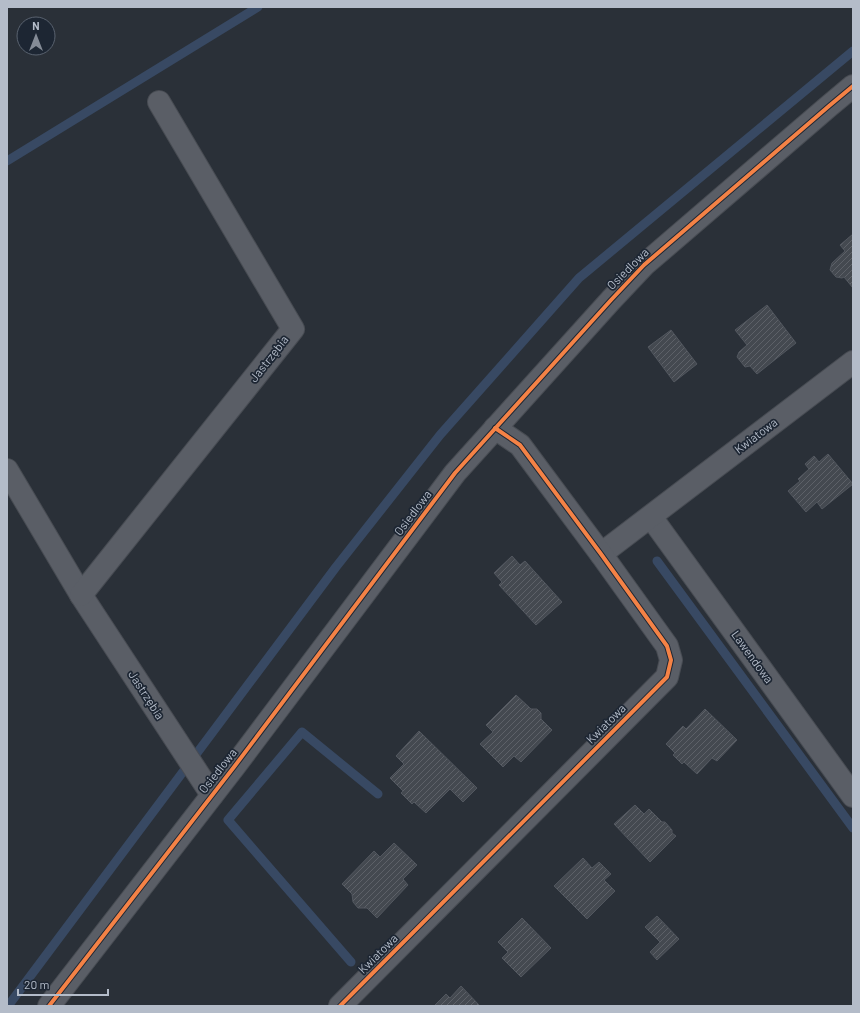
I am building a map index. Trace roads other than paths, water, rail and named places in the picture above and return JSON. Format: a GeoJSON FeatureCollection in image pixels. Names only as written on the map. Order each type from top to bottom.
{"type":"FeatureCollection","features":[{"type":"Feature","properties":{"kind":"street","name":"Osiedlowa"},"geometry":{"type":"LineString","coordinates":[[49,1006],[212,795],[456,473],[644,264],[853,86]]}},
{"type":"Feature","properties":{"kind":"street","name":"Jastrzębia"},"geometry":{"type":"LineString","coordinates":[[81,595],[293,329],[159,102]]}},
{"type":"Feature","properties":{"kind":"street","name":"Kwiatowa"},"geometry":{"type":"LineString","coordinates":[[601,554],[853,362]]}},
{"type":"Feature","properties":{"kind":"street","name":"Kwiatowa"},"geometry":{"type":"LineString","coordinates":[[340,1006],[667,677],[671,660],[667,646],[520,445],[496,428]]}},
{"type":"Feature","properties":{"kind":"street","name":"Jastrzębia"},"geometry":{"type":"LineString","coordinates":[[7,470],[81,595],[212,795]]}},
{"type":"Feature","properties":{"kind":"street","name":"Lawendowa"},"geometry":{"type":"LineString","coordinates":[[651,517],[853,796]]}},
{"type":"Feature","properties":{"kind":"waterway"},"geometry":{"type":"LineString","coordinates":[[7,161],[258,7]]}},
{"type":"Feature","properties":{"kind":"waterway"},"geometry":{"type":"LineString","coordinates":[[8,1006],[336,567],[440,435],[579,278],[853,51]]}},
{"type":"Feature","properties":{"kind":"waterway"},"geometry":{"type":"LineString","coordinates":[[657,561],[853,828]]}},
{"type":"Feature","properties":{"kind":"waterway"},"geometry":{"type":"LineString","coordinates":[[351,962],[228,820],[302,732],[378,794]]}}]}
